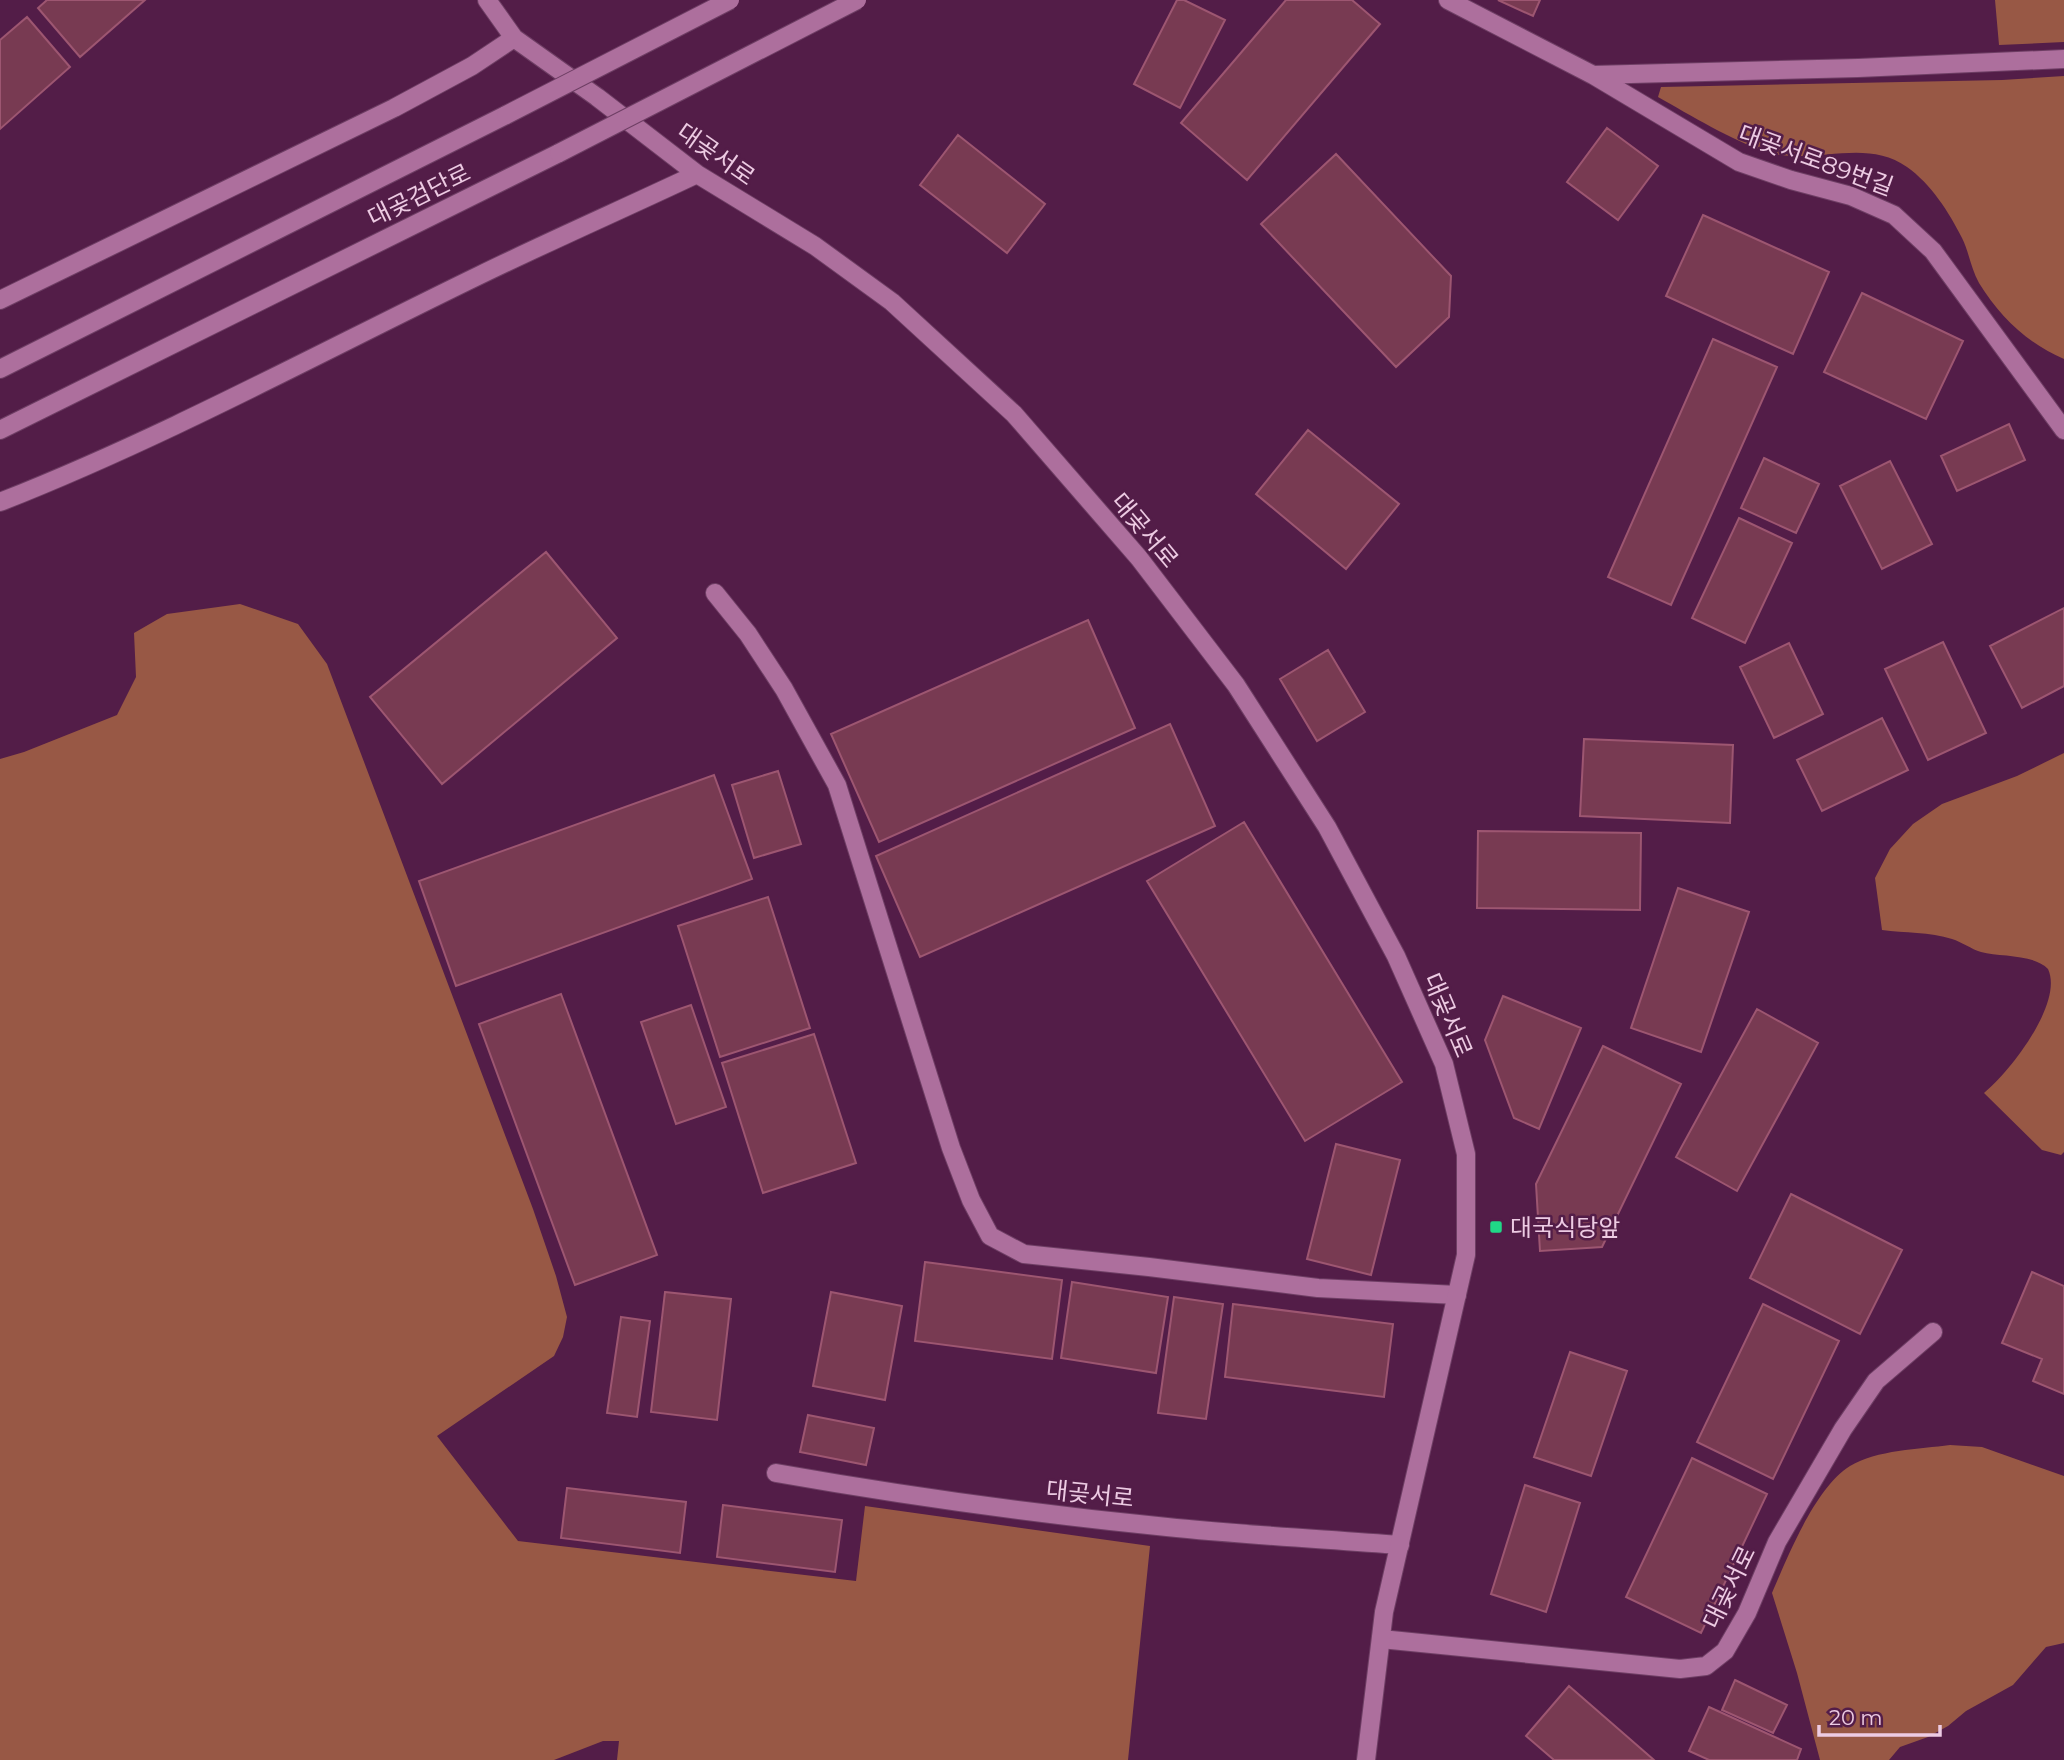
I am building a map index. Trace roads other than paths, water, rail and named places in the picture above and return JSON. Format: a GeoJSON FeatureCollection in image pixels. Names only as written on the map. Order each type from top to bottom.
{"type":"FeatureCollection","features":[{"type":"Feature","properties":{"kind":"street","name":"대곶서로"},"geometry":{"type":"LineString","coordinates":[[487,0],[514,38],[597,97],[697,174],[815,246],[892,302],[1014,414],[1139,558],[1236,685],[1327,827],[1396,956],[1444,1064],[1466,1154],[1466,1255],[1384,1612],[1366,1760]]}},
{"type":"Feature","properties":{"kind":"street","name":"대곶검단로"},"geometry":{"type":"LineString","coordinates":[[0,369],[730,0]]}},
{"type":"Feature","properties":{"kind":"street","name":"대곶검단로"},"geometry":{"type":"LineString","coordinates":[[0,430],[559,153],[858,0]]}},
{"type":"Feature","properties":{"kind":"street","name":"대곶서로89번길"},"geometry":{"type":"LineString","coordinates":[[1448,0],[1593,75],[1739,162],[1791,180],[1852,196],[1894,215],[1933,251],[2064,430]]}},
{"type":"Feature","properties":{"kind":"street"},"geometry":{"type":"LineString","coordinates":[[0,300],[394,108],[472,66],[514,38]]}},
{"type":"Feature","properties":{"kind":"street","name":"대곶서로89번길"},"geometry":{"type":"LineString","coordinates":[[1593,75],[2064,59]]}},
{"type":"Feature","properties":{"kind":"street"},"geometry":{"type":"LineString","coordinates":[[0,502],[73,473],[181,424],[480,275],[697,174]]}},
{"type":"Feature","properties":{"kind":"street"},"geometry":{"type":"LineString","coordinates":[[715,593],[748,634],[784,689],[837,785],[951,1148],[971,1200],[990,1236],[1024,1254],[1318,1288],[1457,1296]]}},
{"type":"Feature","properties":{"kind":"street","name":"대곶서로"},"geometry":{"type":"LineString","coordinates":[[1381,1639],[1681,1669],[1706,1666],[1725,1651],[1747,1613],[1777,1542],[1843,1429],[1876,1381],[1933,1332]]}},
{"type":"Feature","properties":{"kind":"street","name":"대곶서로"},"geometry":{"type":"LineString","coordinates":[[776,1473],[1003,1509],[1168,1528],[1400,1545]]}},
{"type":"Feature","properties":{"kind":"place","name":"대국식당앞"},"geometry":{"type":"Point","coordinates":[1496,1227]}}]}
